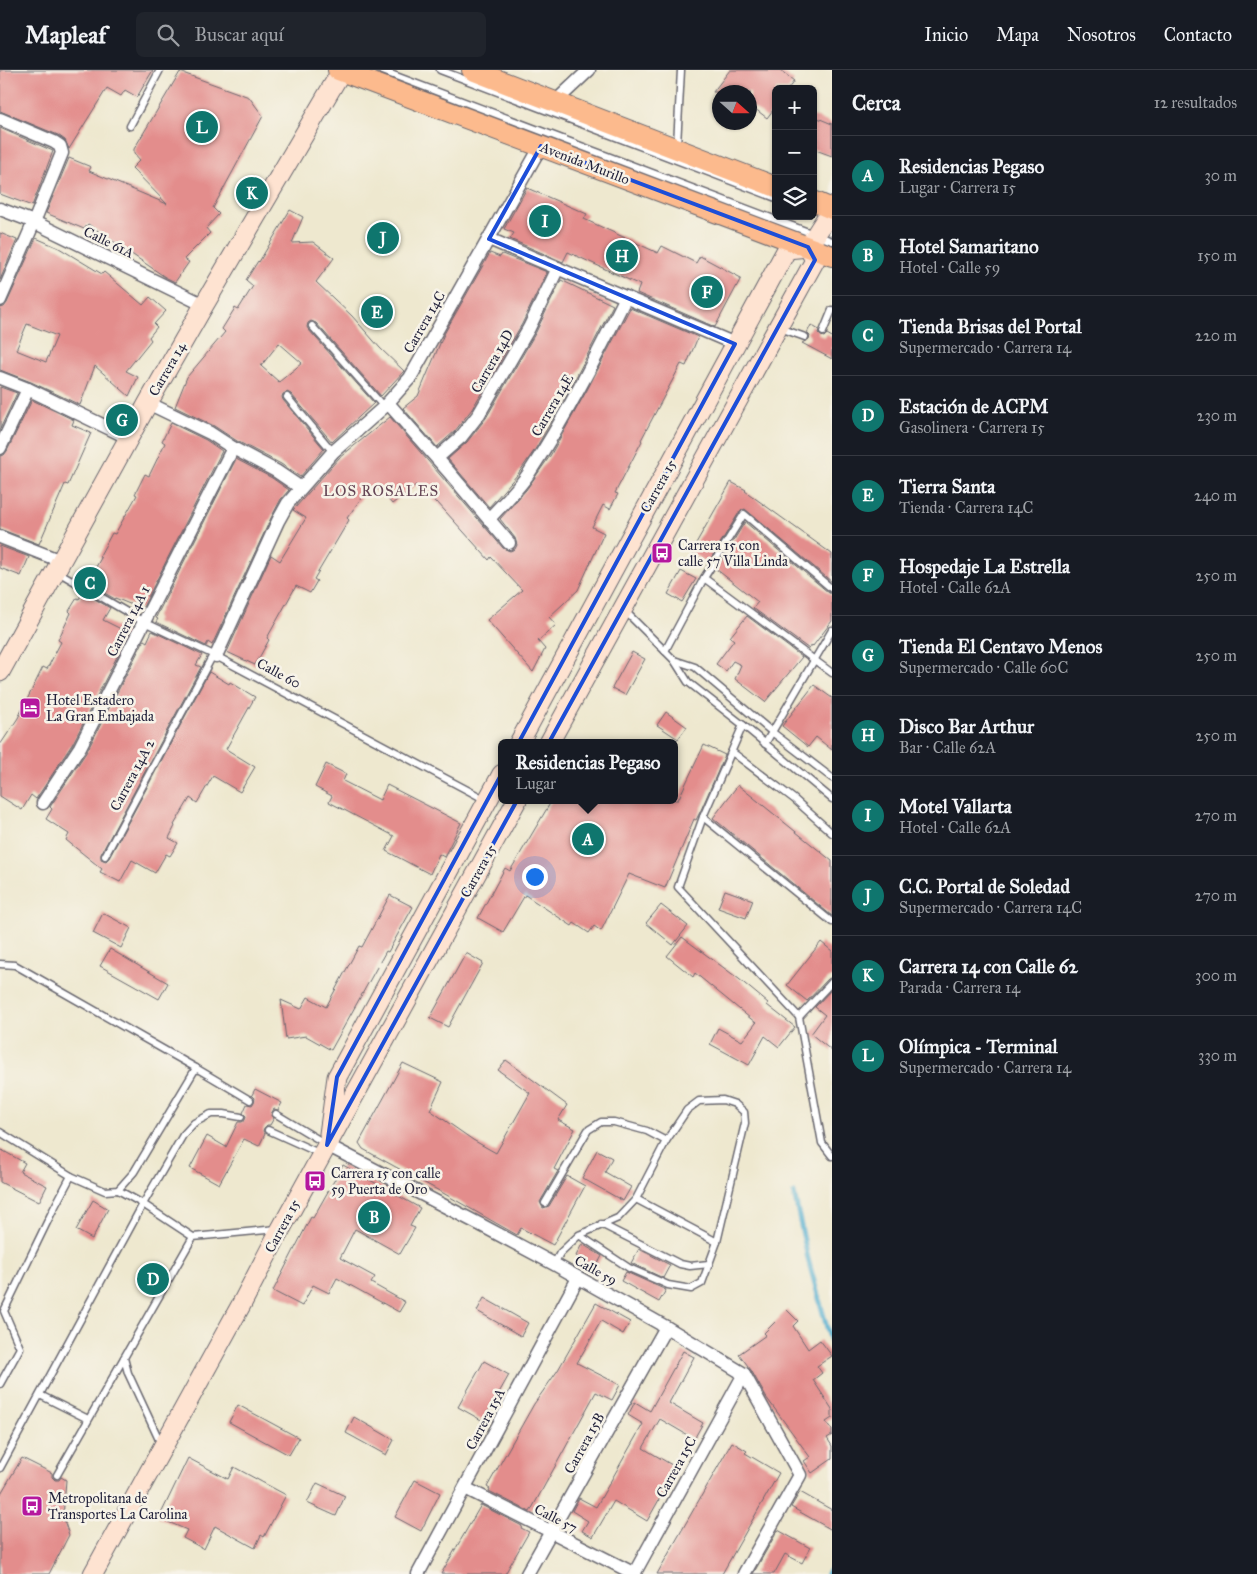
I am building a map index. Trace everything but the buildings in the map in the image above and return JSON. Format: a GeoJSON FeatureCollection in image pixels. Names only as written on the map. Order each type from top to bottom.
{"type":"FeatureCollection","features":[{"type":"Feature","properties":{"kind":"main road","name":"Avenida Murillo"},"geometry":{"type":"LineString","coordinates":[[341,70],[541,146],[819,241],[832,256]]}},
{"type":"Feature","properties":{"kind":"main road","name":"Carrera 14"},"geometry":{"type":"LineString","coordinates":[[0,672],[148,403],[341,70]]}},
{"type":"Feature","properties":{"kind":"main road"},"geometry":{"type":"LineString","coordinates":[[478,71],[772,185]]}},
{"type":"Feature","properties":{"kind":"main road"},"geometry":{"type":"LineString","coordinates":[[819,241],[826,212]]}},
{"type":"Feature","properties":{"kind":"main road","name":"Carrera 15"},"geometry":{"type":"LineString","coordinates":[[521,739],[787,249],[819,241],[815,260],[551,739]]}},
{"type":"Feature","properties":{"kind":"main road"},"geometry":{"type":"LineString","coordinates":[[599,595],[622,609]]}},
{"type":"Feature","properties":{"kind":"main road","name":"Carrera 15"},"geometry":{"type":"LineString","coordinates":[[337,1077],[498,781]]}},
{"type":"Feature","properties":{"kind":"main road","name":"Carrera 15"},"geometry":{"type":"LineString","coordinates":[[93,1574],[515,804]]}},
{"type":"Feature","properties":{"kind":"main road"},"geometry":{"type":"LineString","coordinates":[[428,909],[450,921]]}},
{"type":"Feature","properties":{"kind":"main road"},"geometry":{"type":"LineString","coordinates":[[325,1150],[337,1077],[358,1088]]}},
{"type":"Feature","properties":{"kind":"street"},"geometry":{"type":"LineString","coordinates":[[555,102],[589,70]]}},
{"type":"Feature","properties":{"kind":"street"},"geometry":{"type":"LineString","coordinates":[[0,119],[54,142],[60,146],[62,153],[0,299]]}},
{"type":"Feature","properties":{"kind":"street","name":"Carrera 14C"},"geometry":{"type":"LineString","coordinates":[[301,488],[333,452],[386,405],[410,378],[541,146]]}},
{"type":"Feature","properties":{"kind":"street","name":"Calle 61A"},"geometry":{"type":"LineString","coordinates":[[0,209],[34,222],[204,305]]}},
{"type":"Feature","properties":{"kind":"street"},"geometry":{"type":"LineString","coordinates":[[489,240],[735,344]]}},
{"type":"Feature","properties":{"kind":"street","name":"Carrera 14D"},"geometry":{"type":"LineString","coordinates":[[437,458],[462,437],[479,414],[529,328],[558,268]]}},
{"type":"Feature","properties":{"kind":"street","name":"Carrera 14E"},"geometry":{"type":"LineString","coordinates":[[489,520],[528,475],[551,438],[577,394],[626,297]]}},
{"type":"Feature","properties":{"kind":"street"},"geometry":{"type":"LineString","coordinates":[[0,378],[28,389],[129,438]]}},
{"type":"Feature","properties":{"kind":"street"},"geometry":{"type":"LineString","coordinates":[[0,448],[28,389]]}},
{"type":"Feature","properties":{"kind":"street"},"geometry":{"type":"LineString","coordinates":[[148,403],[210,434],[276,471],[301,488]]}},
{"type":"Feature","properties":{"kind":"street"},"geometry":{"type":"LineString","coordinates":[[386,405],[437,458],[509,542]]}},
{"type":"Feature","properties":{"kind":"street","name":"Carrera 14A 1"},"geometry":{"type":"LineString","coordinates":[[43,803],[80,747],[233,448]]}},
{"type":"Feature","properties":{"kind":"street","name":"Carrera 14A 2"},"geometry":{"type":"LineString","coordinates":[[214,655],[278,521],[288,503],[301,488]]}},
{"type":"Feature","properties":{"kind":"street","name":"Calle 60"},"geometry":{"type":"LineString","coordinates":[[0,537],[58,566]]}},
{"type":"Feature","properties":{"kind":"street","name":"Calle 59"},"geometry":{"type":"LineString","coordinates":[[325,1150],[483,1226],[666,1327],[744,1374],[800,1475],[744,1574]]}},
{"type":"Feature","properties":{"kind":"street","name":"Carrera 15A"},"geometry":{"type":"LineString","coordinates":[[418,1574],[578,1278]]}},
{"type":"Feature","properties":{"kind":"street","name":"Carrera 15B"},"geometry":{"type":"LineString","coordinates":[[528,1574],[666,1327]]}},
{"type":"Feature","properties":{"kind":"street","name":"Carrera 15C"},"geometry":{"type":"LineString","coordinates":[[634,1574],[744,1374]]}},
{"type":"Feature","properties":{"kind":"street","name":"Calle 57"},"geometry":{"type":"LineString","coordinates":[[465,1488],[634,1574]]}},
{"type":"Feature","properties":{"kind":"lane"},"geometry":{"type":"LineString","coordinates":[[130,126],[160,70]]}},
{"type":"Feature","properties":{"kind":"lane"},"geometry":{"type":"LineString","coordinates":[[380,70],[819,241]]}},
{"type":"Feature","properties":{"kind":"lane"},"geometry":{"type":"LineString","coordinates":[[440,70],[772,196]]}},
{"type":"Feature","properties":{"kind":"lane"},"geometry":{"type":"LineString","coordinates":[[677,149],[681,70]]}},
{"type":"Feature","properties":{"kind":"lane"},"geometry":{"type":"LineString","coordinates":[[823,332],[832,310]]}},
{"type":"Feature","properties":{"kind":"lane"},"geometry":{"type":"LineString","coordinates":[[312,326],[386,405]]}},
{"type":"Feature","properties":{"kind":"lane"},"geometry":{"type":"LineString","coordinates":[[778,327],[805,338]]}},
{"type":"Feature","properties":{"kind":"lane"},"geometry":{"type":"LineString","coordinates":[[287,397],[333,452]]}},
{"type":"Feature","properties":{"kind":"lane"},"geometry":{"type":"LineString","coordinates":[[664,651],[704,578],[744,514],[832,589]]}},
{"type":"Feature","properties":{"kind":"lane","name":"Calle 60"},"geometry":{"type":"LineString","coordinates":[[58,566],[144,622],[214,655],[487,801]]}},
{"type":"Feature","properties":{"kind":"lane"},"geometry":{"type":"LineString","coordinates":[[704,578],[832,673]]}},
{"type":"Feature","properties":{"kind":"lane"},"geometry":{"type":"LineString","coordinates":[[622,609],[674,660],[688,682],[832,799]]}},
{"type":"Feature","properties":{"kind":"lane"},"geometry":{"type":"LineString","coordinates":[[765,744],[832,630]]}},
{"type":"Feature","properties":{"kind":"lane","name":"Carrera 14A 2"},"geometry":{"type":"LineString","coordinates":[[105,856],[214,655]]}},
{"type":"Feature","properties":{"kind":"lane"},"geometry":{"type":"LineString","coordinates":[[674,660],[695,667],[772,732],[832,778]]}},
{"type":"Feature","properties":{"kind":"lane"},"geometry":{"type":"LineString","coordinates":[[743,725],[703,817],[678,887],[799,1017],[822,1143],[832,1156]]}},
{"type":"Feature","properties":{"kind":"lane"},"geometry":{"type":"LineString","coordinates":[[732,752],[794,799],[832,832]]}},
{"type":"Feature","properties":{"kind":"lane"},"geometry":{"type":"LineString","coordinates":[[703,817],[832,922]]}},
{"type":"Feature","properties":{"kind":"lane"},"geometry":{"type":"LineString","coordinates":[[0,964],[15,965],[250,1100]]}},
{"type":"Feature","properties":{"kind":"lane"},"geometry":{"type":"LineString","coordinates":[[799,1017],[832,982]]}},
{"type":"Feature","properties":{"kind":"lane"},"geometry":{"type":"LineString","coordinates":[[118,1190],[134,1172],[196,1068]]}},
{"type":"Feature","properties":{"kind":"lane"},"geometry":{"type":"LineString","coordinates":[[554,1264],[560,1253],[579,1235],[618,1218],[636,1199],[666,1141],[687,1110],[699,1101],[723,1100],[735,1104],[744,1112],[745,1123],[717,1242],[702,1283],[691,1289],[668,1286],[629,1268],[579,1235]]}},
{"type":"Feature","properties":{"kind":"lane"},"geometry":{"type":"LineString","coordinates":[[0,1468],[143,1204],[183,1135],[194,1123],[211,1114],[241,1117]]}},
{"type":"Feature","properties":{"kind":"lane"},"geometry":{"type":"LineString","coordinates":[[276,1114],[325,1150]]}},
{"type":"Feature","properties":{"kind":"lane"},"geometry":{"type":"LineString","coordinates":[[545,1203],[588,1130],[601,1122],[614,1122],[648,1131],[666,1141]]}},
{"type":"Feature","properties":{"kind":"lane"},"geometry":{"type":"LineString","coordinates":[[268,1130],[325,1150]]}},
{"type":"Feature","properties":{"kind":"lane"},"geometry":{"type":"LineString","coordinates":[[0,1132],[71,1176],[105,1192],[118,1190],[193,1237],[281,1228]]}},
{"type":"Feature","properties":{"kind":"lane"},"geometry":{"type":"LineString","coordinates":[[0,1384],[20,1348],[4,1312],[71,1176]]}},
{"type":"Feature","properties":{"kind":"lane"},"geometry":{"type":"LineString","coordinates":[[636,1199],[717,1242]]}},
{"type":"Feature","properties":{"kind":"lane"},"geometry":{"type":"LineString","coordinates":[[601,1224],[680,1264],[690,1266],[709,1264]]}},
{"type":"Feature","properties":{"kind":"lane"},"geometry":{"type":"LineString","coordinates":[[57,1475],[193,1237]]}},
{"type":"Feature","properties":{"kind":"lane"},"geometry":{"type":"LineString","coordinates":[[124,1358],[128,1373],[162,1447]]}},
{"type":"Feature","properties":{"kind":"lane"},"geometry":{"type":"LineString","coordinates":[[40,1395],[88,1419]]}},
{"type":"Feature","properties":{"kind":"highlighted area"},"geometry":{"type":"Polygon","coordinates":[[[541,146],[808,247],[815,260],[327,1145],[337,1077],[735,344],[489,239],[541,146]]]}},
{"type":"Feature","properties":{"kind":"waterway"},"geometry":{"type":"LineString","coordinates":[[794,1193],[808,1259],[832,1346]]}},
{"type":"Feature","properties":{"kind":"waterway"},"geometry":{"type":"LineString","coordinates":[[827,1574],[832,1567]]}},
{"type":"Feature","properties":{"kind":"place","name":"Olímpica - Terminal"},"geometry":{"type":"Point","coordinates":[202,127]}},
{"type":"Feature","properties":{"kind":"place","name":"Carrera 14 con Calle 62"},"geometry":{"type":"Point","coordinates":[252,193]}},
{"type":"Feature","properties":{"kind":"place","name":"Motel Vallarta"},"geometry":{"type":"Point","coordinates":[545,221]}},
{"type":"Feature","properties":{"kind":"place","name":"C.C. Portal de Soledad"},"geometry":{"type":"Point","coordinates":[383,238]}},
{"type":"Feature","properties":{"kind":"place","name":"Disco Bar Arthur"},"geometry":{"type":"Point","coordinates":[622,256]}},
{"type":"Feature","properties":{"kind":"place","name":"Hospedaje La Estrella"},"geometry":{"type":"Point","coordinates":[707,292]}},
{"type":"Feature","properties":{"kind":"place","name":"Tierra Santa"},"geometry":{"type":"Point","coordinates":[377,312]}},
{"type":"Feature","properties":{"kind":"place","name":"Tienda El Centavo Menos"},"geometry":{"type":"Point","coordinates":[122,420]}},
{"type":"Feature","properties":{"kind":"place","name":"Carrera 15 con calle 57 Villa Linda"},"geometry":{"type":"Point","coordinates":[662,553]}},
{"type":"Feature","properties":{"kind":"place","name":"Tienda Brisas del Portal"},"geometry":{"type":"Point","coordinates":[90,583]}},
{"type":"Feature","properties":{"kind":"place","name":"Hotel Estadero La Gran Embajada"},"geometry":{"type":"Point","coordinates":[30,708]}},
{"type":"Feature","properties":{"kind":"place","name":"Residencias Pegaso"},"geometry":{"type":"Point","coordinates":[588,839]}},
{"type":"Feature","properties":{"kind":"place","name":"Carrera 15 con calle 59 Puerta de Oro"},"geometry":{"type":"Point","coordinates":[315,1181]}},
{"type":"Feature","properties":{"kind":"place","name":"Hotel Samaritano"},"geometry":{"type":"Point","coordinates":[374,1217]}},
{"type":"Feature","properties":{"kind":"place","name":"Estación de ACPM"},"geometry":{"type":"Point","coordinates":[153,1279]}},
{"type":"Feature","properties":{"kind":"place","name":"Metropolitana de Transportes La Carolina"},"geometry":{"type":"Point","coordinates":[32,1506]}},
{"type":"Feature","properties":{"kind":"district","name":"LOS ROSALES"},"geometry":{"type":"Point","coordinates":[381,491]}}]}
